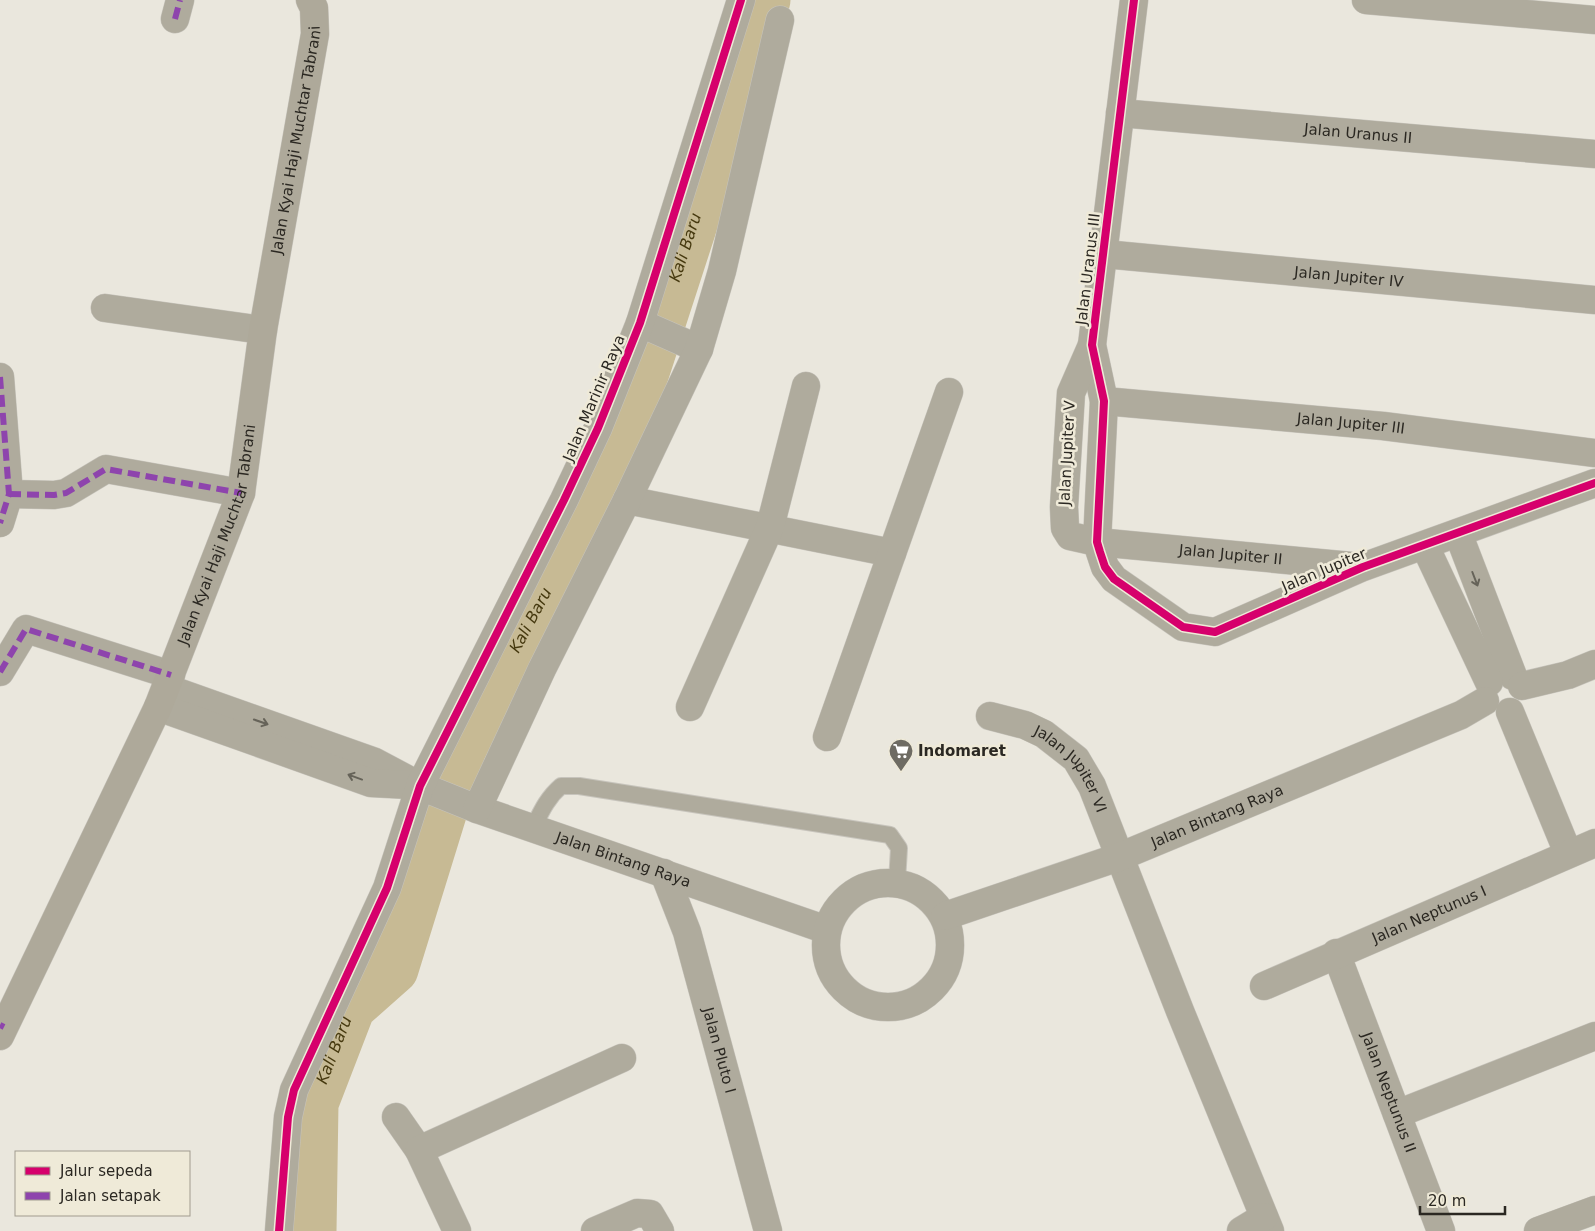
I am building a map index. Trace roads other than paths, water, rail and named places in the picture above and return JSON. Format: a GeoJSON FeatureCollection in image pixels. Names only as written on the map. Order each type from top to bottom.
{"type":"FeatureCollection","features":[{"type":"Feature","properties":{"kind":"street","name":"Jalan Kyai Haji Muchtar Tabrani"},"geometry":{"type":"LineString","coordinates":[[1,1029],[165,690],[241,492],[263,330],[315,34],[314,8],[310,0]]}},
{"type":"Feature","properties":{"kind":"street","name":"Jalan Marinir Raya"},"geometry":{"type":"LineString","coordinates":[[279,1231],[288,1117],[294,1090],[387,888],[423,787],[564,500],[644,325],[741,0]]}},
{"type":"Feature","properties":{"kind":"street","name":"Jalan Uranus III"},"geometry":{"type":"LineString","coordinates":[[1096,542],[1104,401],[1092,345],[1134,0]]}},
{"type":"Feature","properties":{"kind":"street"},"geometry":{"type":"LineString","coordinates":[[1366,0],[1595,20]]}},
{"type":"Feature","properties":{"kind":"street"},"geometry":{"type":"LineString","coordinates":[[472,807],[627,500],[690,344],[722,271],[780,20]]}},
{"type":"Feature","properties":{"kind":"street","name":"Jalan Uranus II"},"geometry":{"type":"LineString","coordinates":[[1120,114],[1595,154]]}},
{"type":"Feature","properties":{"kind":"street","name":"Jalan Jupiter IV"},"geometry":{"type":"LineString","coordinates":[[1104,254],[1595,300]]}},
{"type":"Feature","properties":{"kind":"street"},"geometry":{"type":"LineString","coordinates":[[105,308],[263,330]]}},
{"type":"Feature","properties":{"kind":"street"},"geometry":{"type":"LineString","coordinates":[[644,325],[690,344]]}},
{"type":"Feature","properties":{"kind":"street","name":"Jalan Jupiter V"},"geometry":{"type":"LineString","coordinates":[[1092,345],[1071,393],[1064,507],[1065,528],[1070,536],[1096,542]]}},
{"type":"Feature","properties":{"kind":"street"},"geometry":{"type":"LineString","coordinates":[[0,377],[9,494],[0,523]]}},
{"type":"Feature","properties":{"kind":"street"},"geometry":{"type":"LineString","coordinates":[[690,707],[770,527],[806,386]]}},
{"type":"Feature","properties":{"kind":"street"},"geometry":{"type":"LineString","coordinates":[[827,737],[949,392]]}},
{"type":"Feature","properties":{"kind":"street","name":"Jalan Jupiter III"},"geometry":{"type":"LineString","coordinates":[[1104,401],[1383,426],[1595,453]]}},
{"type":"Feature","properties":{"kind":"street"},"geometry":{"type":"LineString","coordinates":[[9,494],[54,495],[66,493],[106,469],[241,492]]}},
{"type":"Feature","properties":{"kind":"street","name":"Jalan Jupiter"},"geometry":{"type":"LineString","coordinates":[[1096,542],[1105,567],[1114,579],[1183,627],[1202,632],[1214,632],[1363,567],[1595,483]]}},
{"type":"Feature","properties":{"kind":"street"},"geometry":{"type":"LineString","coordinates":[[627,500],[770,527],[892,553]]}},
{"type":"Feature","properties":{"kind":"street"},"geometry":{"type":"LineString","coordinates":[[1458,533],[1502,686]]}},
{"type":"Feature","properties":{"kind":"street","name":"Jalan Jupiter II"},"geometry":{"type":"LineString","coordinates":[[1096,542],[1363,567]]}},
{"type":"Feature","properties":{"kind":"street"},"geometry":{"type":"LineString","coordinates":[[1425,546],[1502,686],[1521,702],[1517,708],[1510,712],[1568,853]]}},
{"type":"Feature","properties":{"kind":"street","name":"Jalan Bintang Raya"},"geometry":{"type":"LineString","coordinates":[[0,672],[26,629],[371,783],[423,787],[472,807],[827,930]]}},
{"type":"Feature","properties":{"kind":"street","name":"Jalan Bintang Raya"},"geometry":{"type":"LineString","coordinates":[[945,916],[1119,858],[1461,715],[1502,686],[1568,674],[1595,664]]}},
{"type":"Feature","properties":{"kind":"street","name":"Jalan Jupiter VI"},"geometry":{"type":"LineString","coordinates":[[990,716],[1025,725],[1044,734],[1076,759],[1092,786],[1119,858],[1267,1224]]}},
{"type":"Feature","properties":{"kind":"street","name":"Jalan Neptunus I"},"geometry":{"type":"LineString","coordinates":[[1264,986],[1336,953],[1595,843]]}},
{"type":"Feature","properties":{"kind":"street","name":"Jalan Pluto I"},"geometry":{"type":"LineString","coordinates":[[664,874],[688,932],[768,1231]]}},
{"type":"Feature","properties":{"kind":"street"},"geometry":{"type":"LineString","coordinates":[[896,882],[925,893],[945,916],[951,937],[950,959],[941,980],[926,996],[906,1006],[884,1008],[862,1003],[844,990],[831,972],[825,952],[827,930],[841,903],[866,886],[896,882]]}},
{"type":"Feature","properties":{"kind":"street","name":"Jalan Neptunus II"},"geometry":{"type":"LineString","coordinates":[[1336,953],[1441,1231]]}},
{"type":"Feature","properties":{"kind":"street"},"geometry":{"type":"LineString","coordinates":[[1397,1114],[1595,1036]]}},
{"type":"Feature","properties":{"kind":"street"},"geometry":{"type":"LineString","coordinates":[[419,1150],[622,1058]]}},
{"type":"Feature","properties":{"kind":"street"},"geometry":{"type":"LineString","coordinates":[[396,1117],[419,1150],[457,1231]]}},
{"type":"Feature","properties":{"kind":"street"},"geometry":{"type":"LineString","coordinates":[[1538,1231],[1595,1210]]}},
{"type":"Feature","properties":{"kind":"street"},"geometry":{"type":"LineString","coordinates":[[595,1231],[638,1213],[650,1214],[660,1231]]}},
{"type":"Feature","properties":{"kind":"street"},"geometry":{"type":"LineString","coordinates":[[1240,1231],[1267,1224]]}},
{"type":"Feature","properties":{"kind":"lane"},"geometry":{"type":"LineString","coordinates":[[533,828],[549,797],[555,790],[561,786],[580,786],[890,835],[899,848],[896,882]]}},
{"type":"Feature","properties":{"kind":"waterway","name":"Kali Baru"},"geometry":{"type":"LineString","coordinates":[[311,1231],[313,1103],[350,1007],[393,969],[461,749],[615,461],[765,0]]}},
{"type":"Feature","properties":{"kind":"place","name":"Indomaret"},"geometry":{"type":"Point","coordinates":[901,772]}}]}
